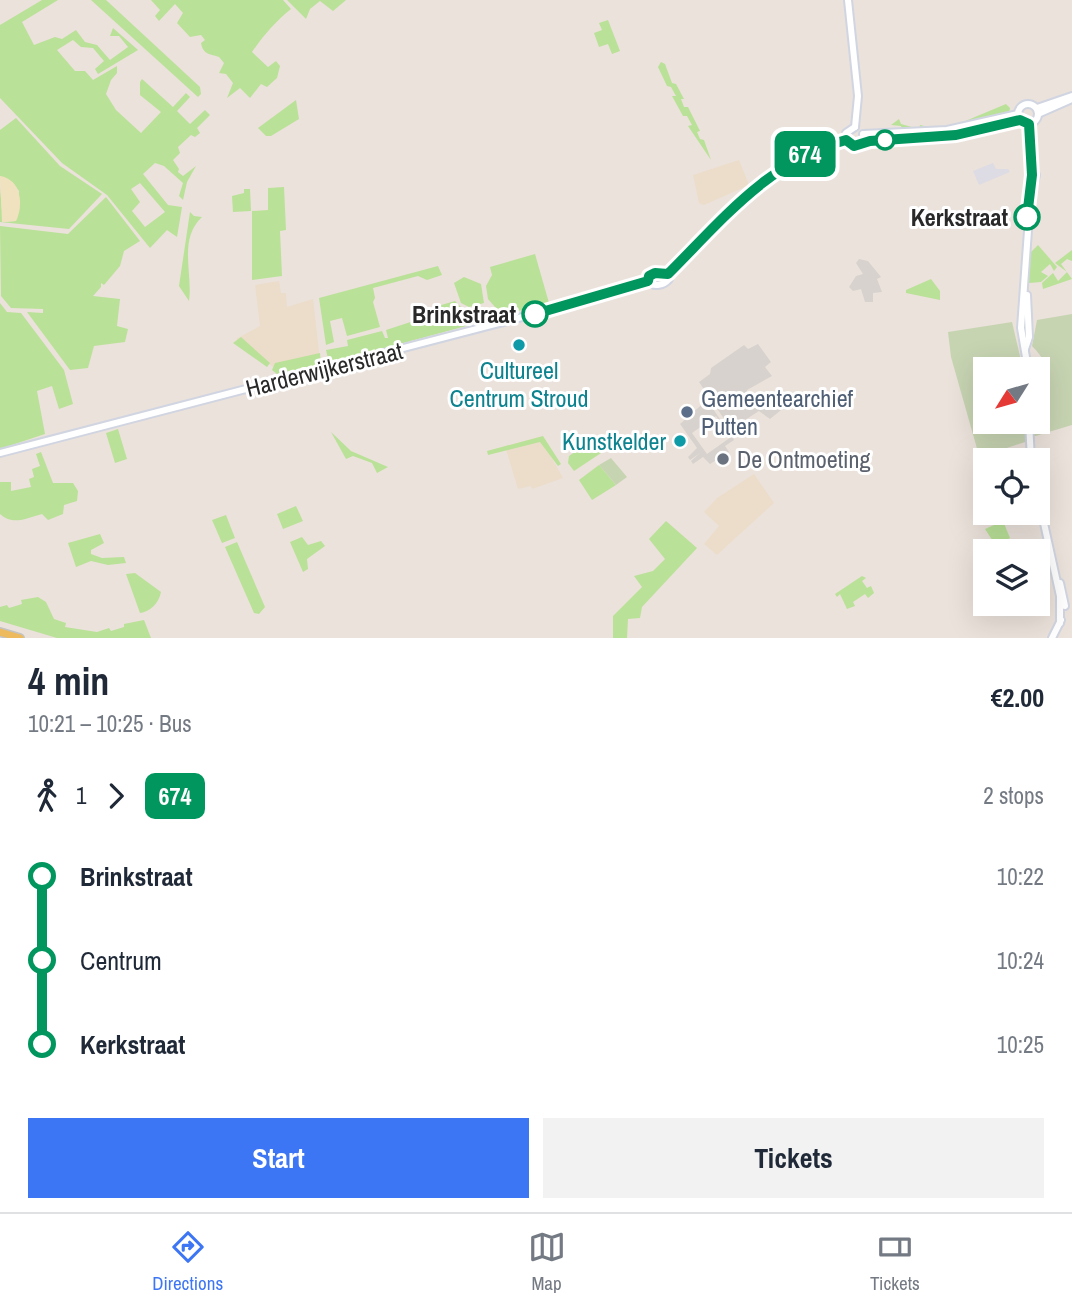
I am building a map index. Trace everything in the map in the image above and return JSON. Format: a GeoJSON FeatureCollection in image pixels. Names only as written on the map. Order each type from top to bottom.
{"type":"FeatureCollection","features":[{"type":"Feature","properties":{"kind":"main road"},"geometry":{"type":"LineString","coordinates":[[848,0],[858,96],[855,127],[863,138]]}},
{"type":"Feature","properties":{"kind":"main road"},"geometry":{"type":"LineString","coordinates":[[1026,357],[1029,308],[1025,288],[1032,166],[1029,124],[1037,111],[1072,98]]}},
{"type":"Feature","properties":{"kind":"main road"},"geometry":{"type":"LineString","coordinates":[[1019,117],[1026,104],[1037,111]]}},
{"type":"Feature","properties":{"kind":"main road"},"geometry":{"type":"LineString","coordinates":[[846,140],[854,146],[863,138],[947,130],[1019,117],[1029,124]]}},
{"type":"Feature","properties":{"kind":"main road"},"geometry":{"type":"LineString","coordinates":[[846,140],[848,130],[855,127]]}},
{"type":"Feature","properties":{"kind":"main road"},"geometry":{"type":"LineString","coordinates":[[668,274],[669,279],[663,284],[655,285],[648,281],[649,276],[655,273],[668,274],[771,174],[801,156],[846,140]]}},
{"type":"Feature","properties":{"kind":"main road","name":"Harderwijkerstraat"},"geometry":{"type":"LineString","coordinates":[[0,453],[557,308],[648,281]]}},
{"type":"Feature","properties":{"kind":"main road"},"geometry":{"type":"LineString","coordinates":[[1046,527],[1062,604],[1060,623],[1052,638]]}},
{"type":"Feature","properties":{"kind":"main road"},"geometry":{"type":"LineString","coordinates":[[0,632],[20,638]]}},
{"type":"Feature","properties":{"kind":"shaded area"},"geometry":{"type":"Polygon","coordinates":[[[739,160],[749,185],[704,205],[699,203],[693,175],[739,160]]]}},
{"type":"Feature","properties":{"kind":"shaded area"},"geometry":{"type":"Polygon","coordinates":[[[993,163],[996,169],[1008,169],[1010,172],[979,185],[973,171],[993,163]]]}},
{"type":"Feature","properties":{"kind":"shaded area"},"geometry":{"type":"Polygon","coordinates":[[[859,259],[868,261],[881,277],[877,279],[882,292],[873,293],[873,302],[865,302],[861,289],[853,291],[849,287],[856,276],[863,274],[856,263],[859,259]]]}},
{"type":"Feature","properties":{"kind":"shaded area"},"geometry":{"type":"Polygon","coordinates":[[[279,281],[281,293],[286,293],[287,307],[313,299],[320,360],[277,370],[236,339],[260,326],[255,285],[279,281]]]}},
{"type":"Feature","properties":{"kind":"shaded area"},"geometry":{"type":"Polygon","coordinates":[[[758,344],[771,362],[765,367],[772,376],[747,390],[747,394],[760,405],[765,402],[771,409],[787,398],[791,402],[770,419],[759,411],[731,429],[699,382],[710,374],[711,368],[744,345],[748,349],[758,344]]]}},
{"type":"Feature","properties":{"kind":"shaded area"},"geometry":{"type":"Polygon","coordinates":[[[707,400],[734,440],[725,446],[729,452],[710,464],[703,457],[693,464],[691,461],[700,453],[690,460],[688,457],[697,448],[680,424],[707,400]],[[716,416],[692,433],[707,454],[731,437],[716,416]]]}},
{"type":"Feature","properties":{"kind":"shaded area"},"geometry":{"type":"Polygon","coordinates":[[[540,437],[563,478],[532,489],[531,486],[518,489],[505,446],[540,437]]]}},
{"type":"Feature","properties":{"kind":"shaded area"},"geometry":{"type":"Polygon","coordinates":[[[754,474],[774,503],[717,555],[704,544],[719,526],[704,512],[717,498],[754,474]]]}},
{"type":"Feature","properties":{"kind":"green space"},"geometry":{"type":"Polygon","coordinates":[[[42,0],[58,0],[22,22],[34,45],[55,37],[62,39],[76,30],[85,42],[97,45],[110,60],[128,47],[119,36],[110,36],[113,28],[138,50],[98,74],[95,69],[104,61],[93,48],[81,47],[73,40],[57,50],[75,71],[85,71],[93,80],[117,66],[117,73],[106,94],[116,110],[141,133],[161,112],[140,95],[142,79],[173,107],[186,93],[190,97],[177,111],[190,124],[205,110],[210,115],[197,128],[200,133],[195,137],[191,135],[178,147],[180,153],[173,160],[178,172],[183,176],[196,166],[187,182],[183,200],[179,196],[183,183],[164,166],[155,163],[143,174],[168,205],[182,207],[177,237],[167,230],[150,248],[107,195],[62,163],[0,98],[0,25],[42,0]],[[140,183],[131,189],[140,202],[132,211],[145,227],[165,212],[140,183]]]}},
{"type":"Feature","properties":{"kind":"green space"},"geometry":{"type":"Polygon","coordinates":[[[91,0],[106,0],[200,87],[201,94],[198,97],[91,0]]]}},
{"type":"Feature","properties":{"kind":"green space"},"geometry":{"type":"Polygon","coordinates":[[[151,0],[283,0],[291,9],[270,29],[252,52],[268,67],[276,61],[280,66],[277,78],[267,87],[261,84],[250,98],[240,88],[227,98],[233,83],[226,74],[219,73],[224,63],[219,57],[204,50],[201,43],[205,40],[201,35],[190,37],[177,23],[183,13],[175,4],[159,21],[155,16],[160,10],[151,0]]]}},
{"type":"Feature","properties":{"kind":"green space"},"geometry":{"type":"Polygon","coordinates":[[[287,0],[346,0],[333,11],[320,1],[310,9],[306,19],[287,0]]]}},
{"type":"Feature","properties":{"kind":"green space"},"geometry":{"type":"Polygon","coordinates":[[[608,20],[620,51],[612,54],[608,44],[599,47],[594,33],[602,30],[599,23],[608,20]]]}},
{"type":"Feature","properties":{"kind":"green space"},"geometry":{"type":"Polygon","coordinates":[[[661,62],[665,64],[672,83],[676,84],[684,99],[681,99],[684,107],[688,107],[711,160],[688,126],[692,125],[687,116],[683,116],[672,96],[676,96],[671,87],[667,86],[658,67],[661,62]]]}},
{"type":"Feature","properties":{"kind":"green space"},"geometry":{"type":"Polygon","coordinates":[[[296,100],[299,119],[271,136],[266,136],[258,128],[296,100]]]}},
{"type":"Feature","properties":{"kind":"green space"},"geometry":{"type":"Polygon","coordinates":[[[1006,104],[1010,108],[1009,114],[947,129],[902,131],[901,126],[891,125],[899,119],[901,124],[919,129],[920,125],[938,129],[951,127],[1006,104]]]}},
{"type":"Feature","properties":{"kind":"green space"},"geometry":{"type":"Polygon","coordinates":[[[16,118],[60,166],[102,194],[69,229],[0,222],[0,187],[3,222],[16,221],[19,191],[13,183],[0,176],[0,130],[16,118]]]}},
{"type":"Feature","properties":{"kind":"green space"},"geometry":{"type":"Polygon","coordinates":[[[284,187],[286,230],[280,231],[282,276],[252,280],[252,211],[268,210],[268,188],[284,187]]]}},
{"type":"Feature","properties":{"kind":"green space"},"geometry":{"type":"Polygon","coordinates":[[[244,189],[250,189],[251,211],[233,212],[232,196],[244,193],[244,189]]]}},
{"type":"Feature","properties":{"kind":"green space"},"geometry":{"type":"Polygon","coordinates":[[[106,197],[140,241],[124,251],[120,266],[104,285],[101,283],[93,296],[120,299],[117,326],[128,329],[125,342],[94,346],[88,368],[70,370],[27,312],[43,313],[43,309],[11,308],[1,296],[0,226],[68,234],[106,197]]]}},
{"type":"Feature","properties":{"kind":"green space"},"geometry":{"type":"Polygon","coordinates":[[[190,212],[194,216],[202,217],[190,236],[188,246],[189,301],[179,286],[190,212]]]}},
{"type":"Feature","properties":{"kind":"green space"},"geometry":{"type":"Polygon","coordinates":[[[1038,245],[1057,267],[1054,271],[1050,264],[1041,272],[1048,276],[1041,282],[1029,283],[1029,254],[1038,245]]]}},
{"type":"Feature","properties":{"kind":"green space"},"geometry":{"type":"Polygon","coordinates":[[[1072,250],[1072,261],[1067,259],[1061,264],[1067,272],[1055,263],[1072,250]]]}},
{"type":"Feature","properties":{"kind":"green space"},"geometry":{"type":"Polygon","coordinates":[[[535,254],[549,303],[502,315],[488,299],[486,286],[492,275],[490,267],[535,254]]]}},
{"type":"Feature","properties":{"kind":"green space"},"geometry":{"type":"Polygon","coordinates":[[[438,266],[442,275],[427,280],[418,276],[373,288],[373,302],[380,327],[347,336],[342,318],[330,321],[334,342],[326,345],[319,298],[438,266]]]}},
{"type":"Feature","properties":{"kind":"green space"},"geometry":{"type":"Polygon","coordinates":[[[1067,272],[1072,279],[1043,289],[1042,283],[1053,273],[1058,281],[1067,272]]]}},
{"type":"Feature","properties":{"kind":"green space"},"geometry":{"type":"Polygon","coordinates":[[[464,277],[481,284],[484,303],[469,307],[461,303],[454,283],[464,277]]]}},
{"type":"Feature","properties":{"kind":"green space"},"geometry":{"type":"Polygon","coordinates":[[[931,279],[940,291],[940,300],[906,293],[906,290],[931,279]]]}},
{"type":"Feature","properties":{"kind":"green space"},"geometry":{"type":"Polygon","coordinates":[[[455,301],[465,311],[483,308],[496,318],[329,363],[326,350],[348,346],[347,340],[382,331],[385,338],[388,338],[386,330],[432,315],[431,308],[455,301]]]}},
{"type":"Feature","properties":{"kind":"green space"},"geometry":{"type":"Polygon","coordinates":[[[0,303],[7,312],[21,313],[64,370],[73,404],[59,409],[52,386],[37,391],[45,434],[0,449],[0,303]]]}},
{"type":"Feature","properties":{"kind":"green space"},"geometry":{"type":"Polygon","coordinates":[[[1072,314],[1072,425],[1050,432],[1050,357],[1041,357],[1032,346],[1037,320],[1072,314]]]}},
{"type":"Feature","properties":{"kind":"green space"},"geometry":{"type":"Polygon","coordinates":[[[1012,322],[1020,357],[973,357],[973,434],[1025,434],[1025,442],[1007,448],[977,448],[951,357],[948,332],[1012,322]]]}},
{"type":"Feature","properties":{"kind":"green space"},"geometry":{"type":"Polygon","coordinates":[[[241,337],[270,363],[267,367],[233,343],[241,337]]]}},
{"type":"Feature","properties":{"kind":"green space"},"geometry":{"type":"Polygon","coordinates":[[[320,353],[321,364],[277,374],[272,370],[275,363],[320,353]]]}},
{"type":"Feature","properties":{"kind":"green space"},"geometry":{"type":"Polygon","coordinates":[[[118,429],[127,459],[115,463],[106,433],[118,429]]]}},
{"type":"Feature","properties":{"kind":"green space"},"geometry":{"type":"Polygon","coordinates":[[[331,432],[351,451],[388,467],[377,473],[372,463],[353,456],[346,459],[331,432]]]}},
{"type":"Feature","properties":{"kind":"green space"},"geometry":{"type":"Polygon","coordinates":[[[543,436],[561,464],[558,466],[540,442],[488,455],[487,451],[543,436]]]}},
{"type":"Feature","properties":{"kind":"green space"},"geometry":{"type":"Polygon","coordinates":[[[594,436],[604,451],[574,471],[568,463],[569,456],[586,444],[588,447],[592,444],[590,438],[594,436]]]}},
{"type":"Feature","properties":{"kind":"green space"},"geometry":{"type":"Polygon","coordinates":[[[41,452],[53,483],[73,483],[78,491],[77,501],[64,505],[63,514],[48,520],[42,514],[20,520],[5,518],[0,514],[0,482],[11,482],[11,491],[31,487],[29,479],[34,477],[32,469],[40,466],[36,454],[41,452]]]}},
{"type":"Feature","properties":{"kind":"green space"},"geometry":{"type":"Polygon","coordinates":[[[611,458],[627,477],[616,485],[599,465],[611,458]]]}},
{"type":"Feature","properties":{"kind":"green space"},"geometry":{"type":"Polygon","coordinates":[[[599,465],[616,485],[592,500],[579,480],[599,465]]]}},
{"type":"Feature","properties":{"kind":"green space"},"geometry":{"type":"Polygon","coordinates":[[[296,506],[303,521],[283,529],[277,514],[296,506]]]}},
{"type":"Feature","properties":{"kind":"green space"},"geometry":{"type":"Polygon","coordinates":[[[226,515],[235,538],[222,543],[212,520],[226,515]]]}},
{"type":"Feature","properties":{"kind":"green space"},"geometry":{"type":"Polygon","coordinates":[[[666,521],[697,548],[642,607],[640,618],[628,619],[627,638],[613,638],[613,616],[642,587],[634,576],[653,571],[665,559],[649,539],[666,521]]]}},
{"type":"Feature","properties":{"kind":"green space"},"geometry":{"type":"Polygon","coordinates":[[[994,525],[1005,525],[1010,538],[991,539],[985,529],[994,525]]]}},
{"type":"Feature","properties":{"kind":"green space"},"geometry":{"type":"Polygon","coordinates":[[[100,534],[104,543],[91,550],[91,554],[102,558],[124,557],[126,563],[108,565],[91,561],[76,567],[68,543],[100,534]]]}},
{"type":"Feature","properties":{"kind":"green space"},"geometry":{"type":"Polygon","coordinates":[[[302,537],[308,545],[321,541],[325,546],[307,559],[308,569],[303,572],[290,542],[302,537]]]}},
{"type":"Feature","properties":{"kind":"green space"},"geometry":{"type":"Polygon","coordinates":[[[237,542],[265,607],[259,614],[254,613],[225,547],[237,542]]]}},
{"type":"Feature","properties":{"kind":"green space"},"geometry":{"type":"Polygon","coordinates":[[[135,573],[161,592],[154,606],[140,613],[126,574],[135,573]]]}},
{"type":"Feature","properties":{"kind":"green space"},"geometry":{"type":"Polygon","coordinates":[[[862,576],[866,578],[862,581],[867,588],[871,586],[874,593],[868,598],[865,594],[853,602],[855,606],[847,609],[840,594],[837,597],[835,594],[862,576]]]}},
{"type":"Feature","properties":{"kind":"green space"},"geometry":{"type":"Polygon","coordinates":[[[38,597],[46,602],[54,619],[66,623],[65,627],[97,632],[109,628],[111,631],[124,627],[124,624],[144,620],[151,638],[57,638],[0,621],[0,607],[7,605],[9,608],[22,604],[21,600],[38,597]]]}},
{"type":"Feature","properties":{"kind":"sand"},"geometry":{"type":"Polygon","coordinates":[[[0,176],[12,182],[19,194],[20,208],[16,221],[2,222],[0,176]]]}},
{"type":"Feature","properties":{"kind":"bus line","name":"674"},"geometry":{"type":"LineString","coordinates":[[535,314],[625,289],[648,281],[649,276],[655,273],[668,274],[771,174],[801,156],[846,140],[857,146],[863,141],[940,137],[1020,120],[1029,124],[1032,146],[1027,217]]}},
{"type":"Feature","properties":{"kind":"place","name":"Kerkstraat"},"geometry":{"type":"Point","coordinates":[1027,217]}},
{"type":"Feature","properties":{"kind":"place","name":"Brinkstraat"},"geometry":{"type":"Point","coordinates":[535,314]}},
{"type":"Feature","properties":{"kind":"place","name":"Cultureel Centrum Stroud"},"geometry":{"type":"Point","coordinates":[519,345]}},
{"type":"Feature","properties":{"kind":"place","name":"Gemeentearchief Putten"},"geometry":{"type":"Point","coordinates":[687,412]}},
{"type":"Feature","properties":{"kind":"place","name":"Kunstkelder"},"geometry":{"type":"Point","coordinates":[680,441]}},
{"type":"Feature","properties":{"kind":"place","name":"De Ontmoeting"},"geometry":{"type":"Point","coordinates":[723,459]}}]}
